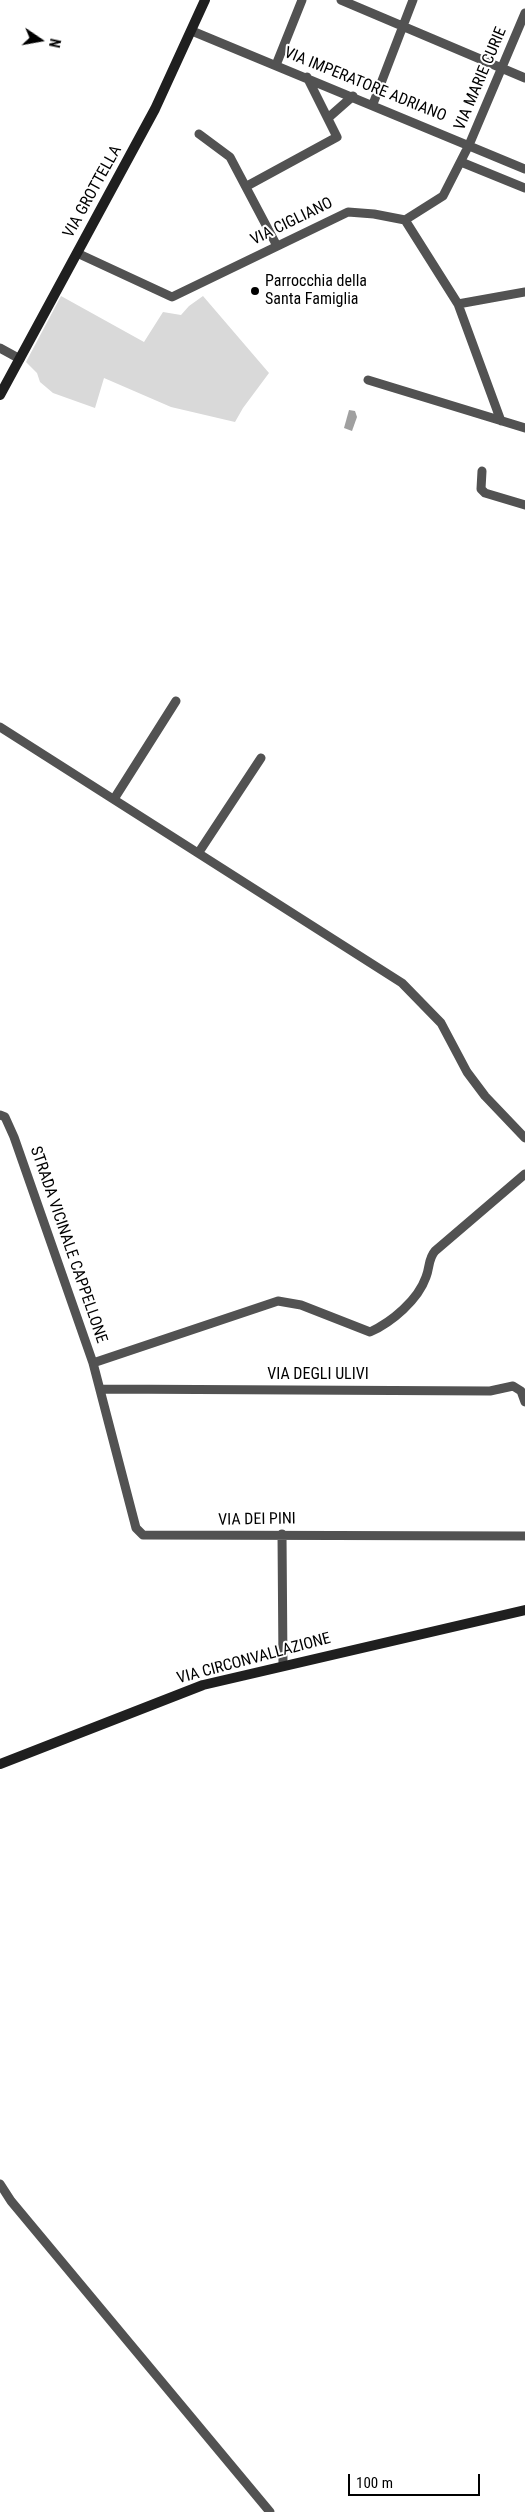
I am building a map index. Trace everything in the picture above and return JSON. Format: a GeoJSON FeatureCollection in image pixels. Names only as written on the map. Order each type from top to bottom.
{"type":"FeatureCollection","features":[{"type":"Feature","properties":{"kind":"main road","name":"VIA GROTTELLA"},"geometry":{"type":"LineString","coordinates":[[0,395],[155,109],[205,0]]}},
{"type":"Feature","properties":{"kind":"main road","name":"VIA CIRCONVALLAZIONE"},"geometry":{"type":"LineString","coordinates":[[0,1764],[203,1684],[525,1610]]}},
{"type":"Feature","properties":{"kind":"street"},"geometry":{"type":"LineString","coordinates":[[276,64],[302,0]]}},
{"type":"Feature","properties":{"kind":"street"},"geometry":{"type":"LineString","coordinates":[[341,0],[525,78]]}},
{"type":"Feature","properties":{"kind":"street"},"geometry":{"type":"LineString","coordinates":[[373,104],[413,0]]}},
{"type":"Feature","properties":{"kind":"street","name":"VIA MARIE CURIE"},"geometry":{"type":"LineString","coordinates":[[405,220],[443,196],[469,145],[525,13]]}},
{"type":"Feature","properties":{"kind":"street","name":"VIA IMPERATORE ADRIANO"},"geometry":{"type":"LineString","coordinates":[[192,31],[308,77],[525,168]]}},
{"type":"Feature","properties":{"kind":"street"},"geometry":{"type":"LineString","coordinates":[[247,186],[337,137],[308,77]]}},
{"type":"Feature","properties":{"kind":"street"},"geometry":{"type":"LineString","coordinates":[[328,118],[353,96]]}},
{"type":"Feature","properties":{"kind":"street"},"geometry":{"type":"LineString","coordinates":[[199,134],[230,157],[277,246]]}},
{"type":"Feature","properties":{"kind":"street"},"geometry":{"type":"LineString","coordinates":[[461,162],[525,188]]}},
{"type":"Feature","properties":{"kind":"street","name":"VIA CIGLIANO"},"geometry":{"type":"LineString","coordinates":[[77,253],[172,297],[348,212],[374,214],[405,220]]}},
{"type":"Feature","properties":{"kind":"street"},"geometry":{"type":"LineString","coordinates":[[405,220],[458,304],[501,420]]}},
{"type":"Feature","properties":{"kind":"street"},"geometry":{"type":"LineString","coordinates":[[458,304],[525,292]]}},
{"type":"Feature","properties":{"kind":"street"},"geometry":{"type":"LineString","coordinates":[[0,348],[20,359]]}},
{"type":"Feature","properties":{"kind":"street"},"geometry":{"type":"LineString","coordinates":[[368,380],[525,428]]}},
{"type":"Feature","properties":{"kind":"street"},"geometry":{"type":"LineString","coordinates":[[482,471],[481,489],[485,493],[525,505]]}},
{"type":"Feature","properties":{"kind":"street"},"geometry":{"type":"LineString","coordinates":[[114,799],[176,701]]}},
{"type":"Feature","properties":{"kind":"street"},"geometry":{"type":"LineString","coordinates":[[0,727],[402,983],[441,1023],[467,1072],[485,1096],[525,1138]]}},
{"type":"Feature","properties":{"kind":"street"},"geometry":{"type":"LineString","coordinates":[[199,852],[261,758]]}},
{"type":"Feature","properties":{"kind":"street","name":"STRADA VICINALE CAPPELLONE"},"geometry":{"type":"LineString","coordinates":[[0,1115],[5,1117],[14,1137],[93,1363],[100,1389]]}},
{"type":"Feature","properties":{"kind":"street"},"geometry":{"type":"LineString","coordinates":[[93,1363],[278,1301],[301,1305],[370,1332],[380,1328],[421,1290],[427,1275],[430,1257],[435,1251],[525,1174]]}},
{"type":"Feature","properties":{"kind":"street","name":"VIA DEGLI ULIVI"},"geometry":{"type":"LineString","coordinates":[[100,1389],[490,1391],[513,1386],[521,1391],[525,1402]]}},
{"type":"Feature","properties":{"kind":"street","name":"VIA DEI PINI"},"geometry":{"type":"LineString","coordinates":[[100,1389],[136,1528],[143,1535],[181,1537],[282,1534],[525,1536]]}},
{"type":"Feature","properties":{"kind":"street"},"geometry":{"type":"LineString","coordinates":[[282,1534],[283,1665]]}},
{"type":"Feature","properties":{"kind":"street"},"geometry":{"type":"LineString","coordinates":[[0,2184],[17,2208],[270,2512]]}},
{"type":"Feature","properties":{"kind":"shaded area"},"geometry":{"type":"Polygon","coordinates":[[[61,296],[144,342],[163,312],[181,315],[189,306],[203,296],[269,373],[235,422],[171,407],[104,378],[95,408],[53,393],[40,382],[37,373],[26,362],[61,296]]]}},
{"type":"Feature","properties":{"kind":"shaded area"},"geometry":{"type":"Polygon","coordinates":[[[349,410],[355,411],[357,417],[352,431],[344,428],[349,410]]]}},
{"type":"Feature","properties":{"kind":"place","name":"Parrocchia della Santa Famiglia"},"geometry":{"type":"Point","coordinates":[255,291]}}]}
